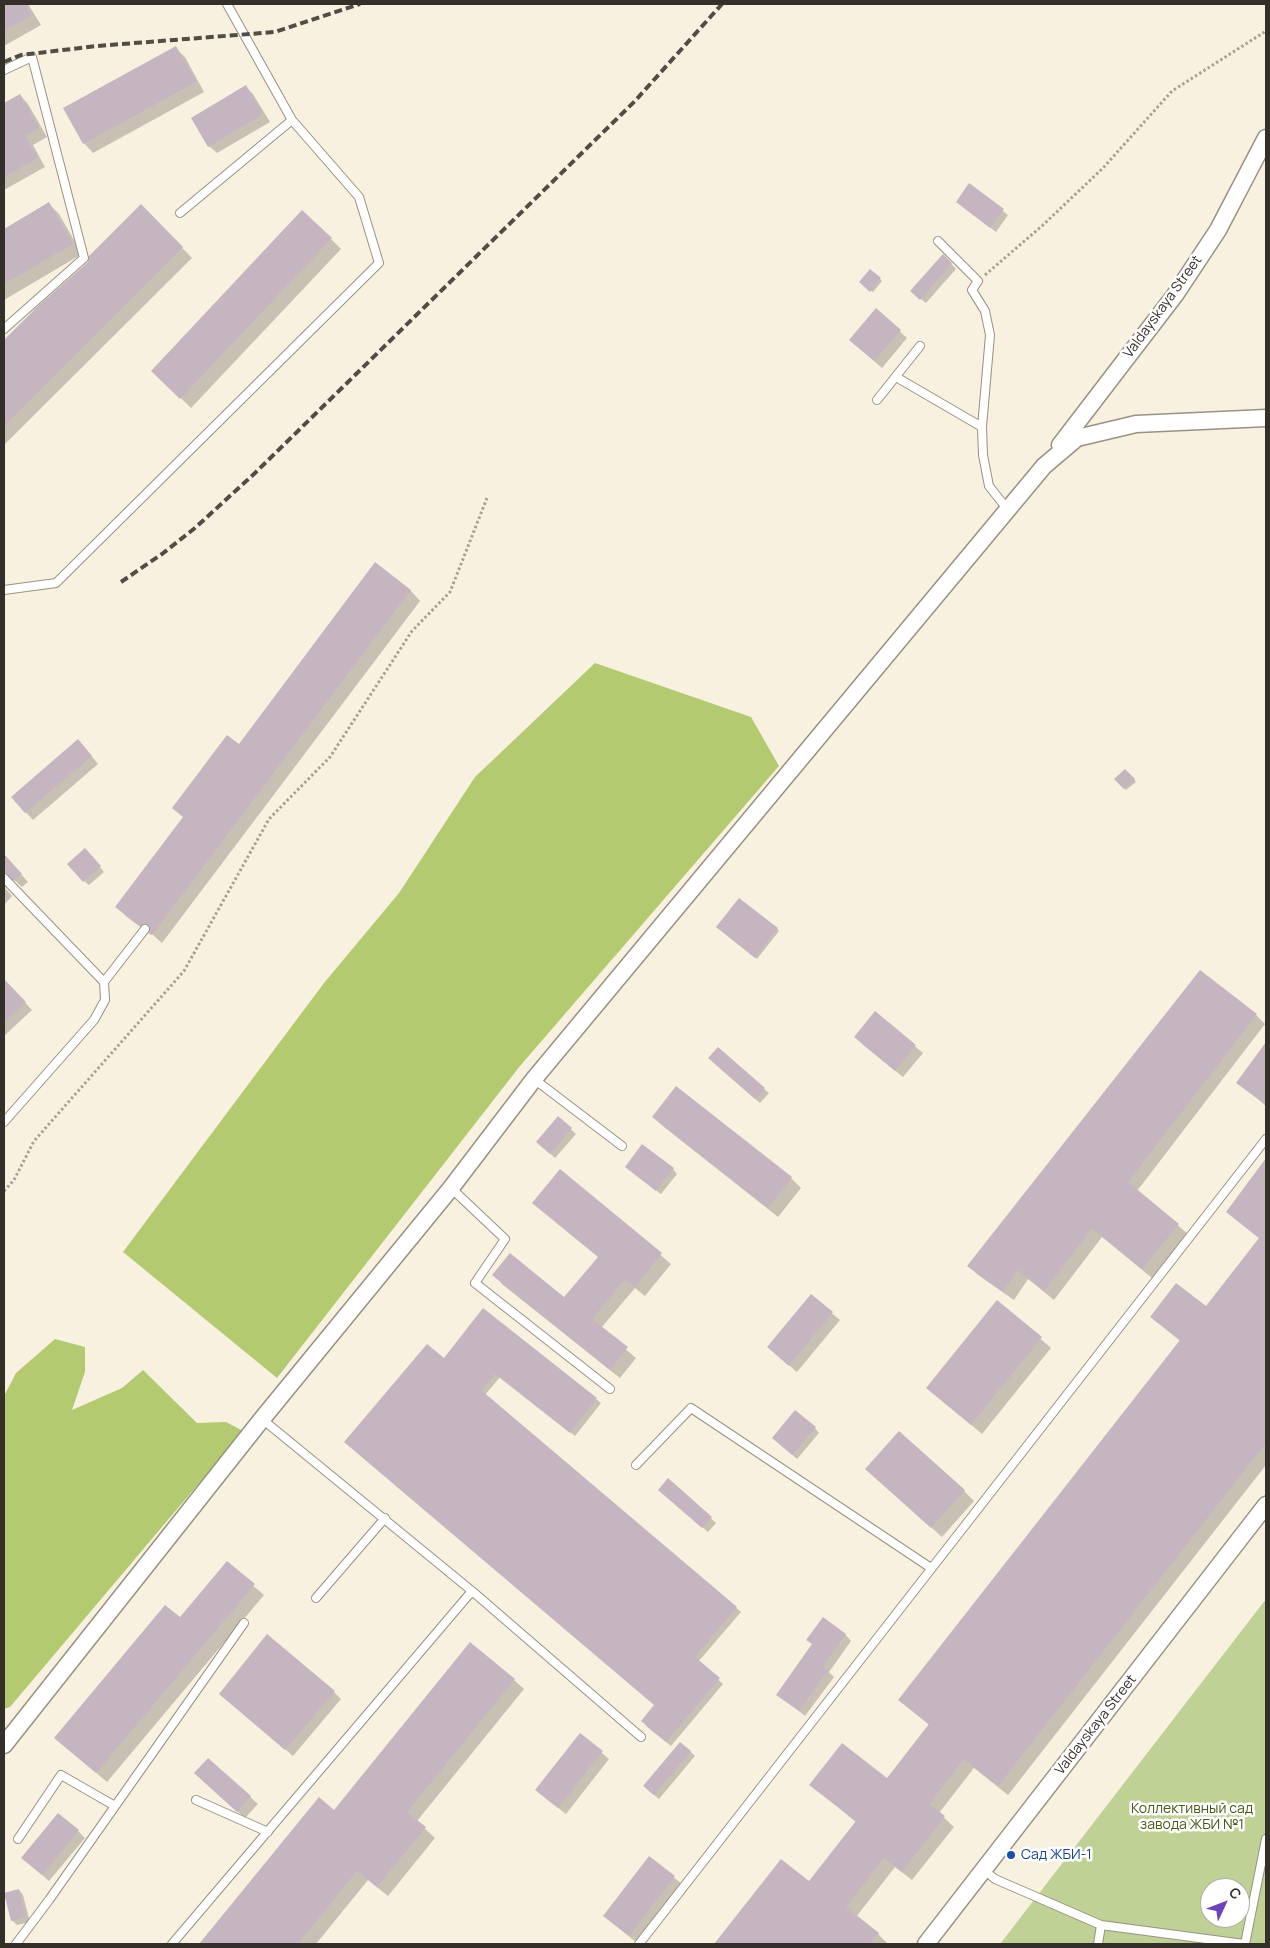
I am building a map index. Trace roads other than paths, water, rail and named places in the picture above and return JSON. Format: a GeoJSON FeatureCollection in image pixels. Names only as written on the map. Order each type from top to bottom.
{"type":"FeatureCollection","features":[{"type":"Feature","properties":{"kind":"street","name":"Valdayskaya Street"},"geometry":{"type":"LineString","coordinates":[[1044,466],[1175,295],[1218,230],[1266,138]]}},
{"type":"Feature","properties":{"kind":"street"},"geometry":{"type":"LineString","coordinates":[[4,1744],[262,1419],[451,1188],[534,1080],[1044,466],[1077,438],[1136,424],[1266,418]]}},
{"type":"Feature","properties":{"kind":"street","name":"Valdayskaya Street"},"geometry":{"type":"LineString","coordinates":[[926,1944],[1266,1505]]}},
{"type":"Feature","properties":{"kind":"lane"},"geometry":{"type":"LineString","coordinates":[[4,590],[56,583],[379,263],[359,197],[292,120],[227,4]]}},
{"type":"Feature","properties":{"kind":"lane"},"geometry":{"type":"LineString","coordinates":[[4,70],[32,57],[84,258],[4,330]]}},
{"type":"Feature","properties":{"kind":"lane"},"geometry":{"type":"LineString","coordinates":[[180,213],[292,120]]}},
{"type":"Feature","properties":{"kind":"lane"},"geometry":{"type":"LineString","coordinates":[[938,241],[978,281],[972,290],[986,311],[990,335],[982,427],[983,454],[989,486],[1008,510]]}},
{"type":"Feature","properties":{"kind":"lane"},"geometry":{"type":"LineString","coordinates":[[877,400],[920,346]]}},
{"type":"Feature","properties":{"kind":"lane"},"geometry":{"type":"LineString","coordinates":[[896,377],[982,427]]}},
{"type":"Feature","properties":{"kind":"lane"},"geometry":{"type":"LineString","coordinates":[[4,878],[104,982],[105,1000],[94,1020],[4,1122]]}},
{"type":"Feature","properties":{"kind":"lane"},"geometry":{"type":"LineString","coordinates":[[104,982],[145,929]]}},
{"type":"Feature","properties":{"kind":"lane"},"geometry":{"type":"LineString","coordinates":[[534,1080],[622,1146]]}},
{"type":"Feature","properties":{"kind":"lane"},"geometry":{"type":"LineString","coordinates":[[639,1944],[1266,1139]]}},
{"type":"Feature","properties":{"kind":"lane"},"geometry":{"type":"LineString","coordinates":[[451,1188],[505,1239],[475,1283],[610,1388]]}},
{"type":"Feature","properties":{"kind":"lane"},"geometry":{"type":"LineString","coordinates":[[636,1465],[691,1408],[931,1568]]}},
{"type":"Feature","properties":{"kind":"lane"},"geometry":{"type":"LineString","coordinates":[[262,1419],[385,1518],[641,1737]]}},
{"type":"Feature","properties":{"kind":"lane"},"geometry":{"type":"LineString","coordinates":[[316,1598],[385,1518]]}},
{"type":"Feature","properties":{"kind":"lane"},"geometry":{"type":"LineString","coordinates":[[172,1944],[472,1591]]}},
{"type":"Feature","properties":{"kind":"lane"},"geometry":{"type":"LineString","coordinates":[[16,1944],[244,1623]]}},
{"type":"Feature","properties":{"kind":"lane"},"geometry":{"type":"LineString","coordinates":[[18,1839],[61,1775],[115,1806]]}},
{"type":"Feature","properties":{"kind":"lane"},"geometry":{"type":"LineString","coordinates":[[196,1800],[268,1832]]}},
{"type":"Feature","properties":{"kind":"lane"},"geometry":{"type":"LineString","coordinates":[[984,1870],[996,1879],[1101,1925],[1245,1944],[1266,1839]]}},
{"type":"Feature","properties":{"kind":"lane"},"geometry":{"type":"LineString","coordinates":[[1098,1944],[1101,1925]]}},
{"type":"Feature","properties":{"kind":"railway"},"geometry":{"type":"LineString","coordinates":[[4,62],[21,55],[97,46],[275,32],[360,4]]}},
{"type":"Feature","properties":{"kind":"railway"},"geometry":{"type":"LineString","coordinates":[[121,582],[162,554],[195,528],[255,473],[635,101],[722,4]]}},
{"type":"Feature","properties":{"kind":"place","name":"Сад ЖБИ-1"},"geometry":{"type":"Point","coordinates":[1011,1855]}},
{"type":"Feature","properties":{"kind":"park label","name":"Коллективный сад завода ЖБИ №1"},"geometry":{"type":"Point","coordinates":[1192,1818]}}]}
